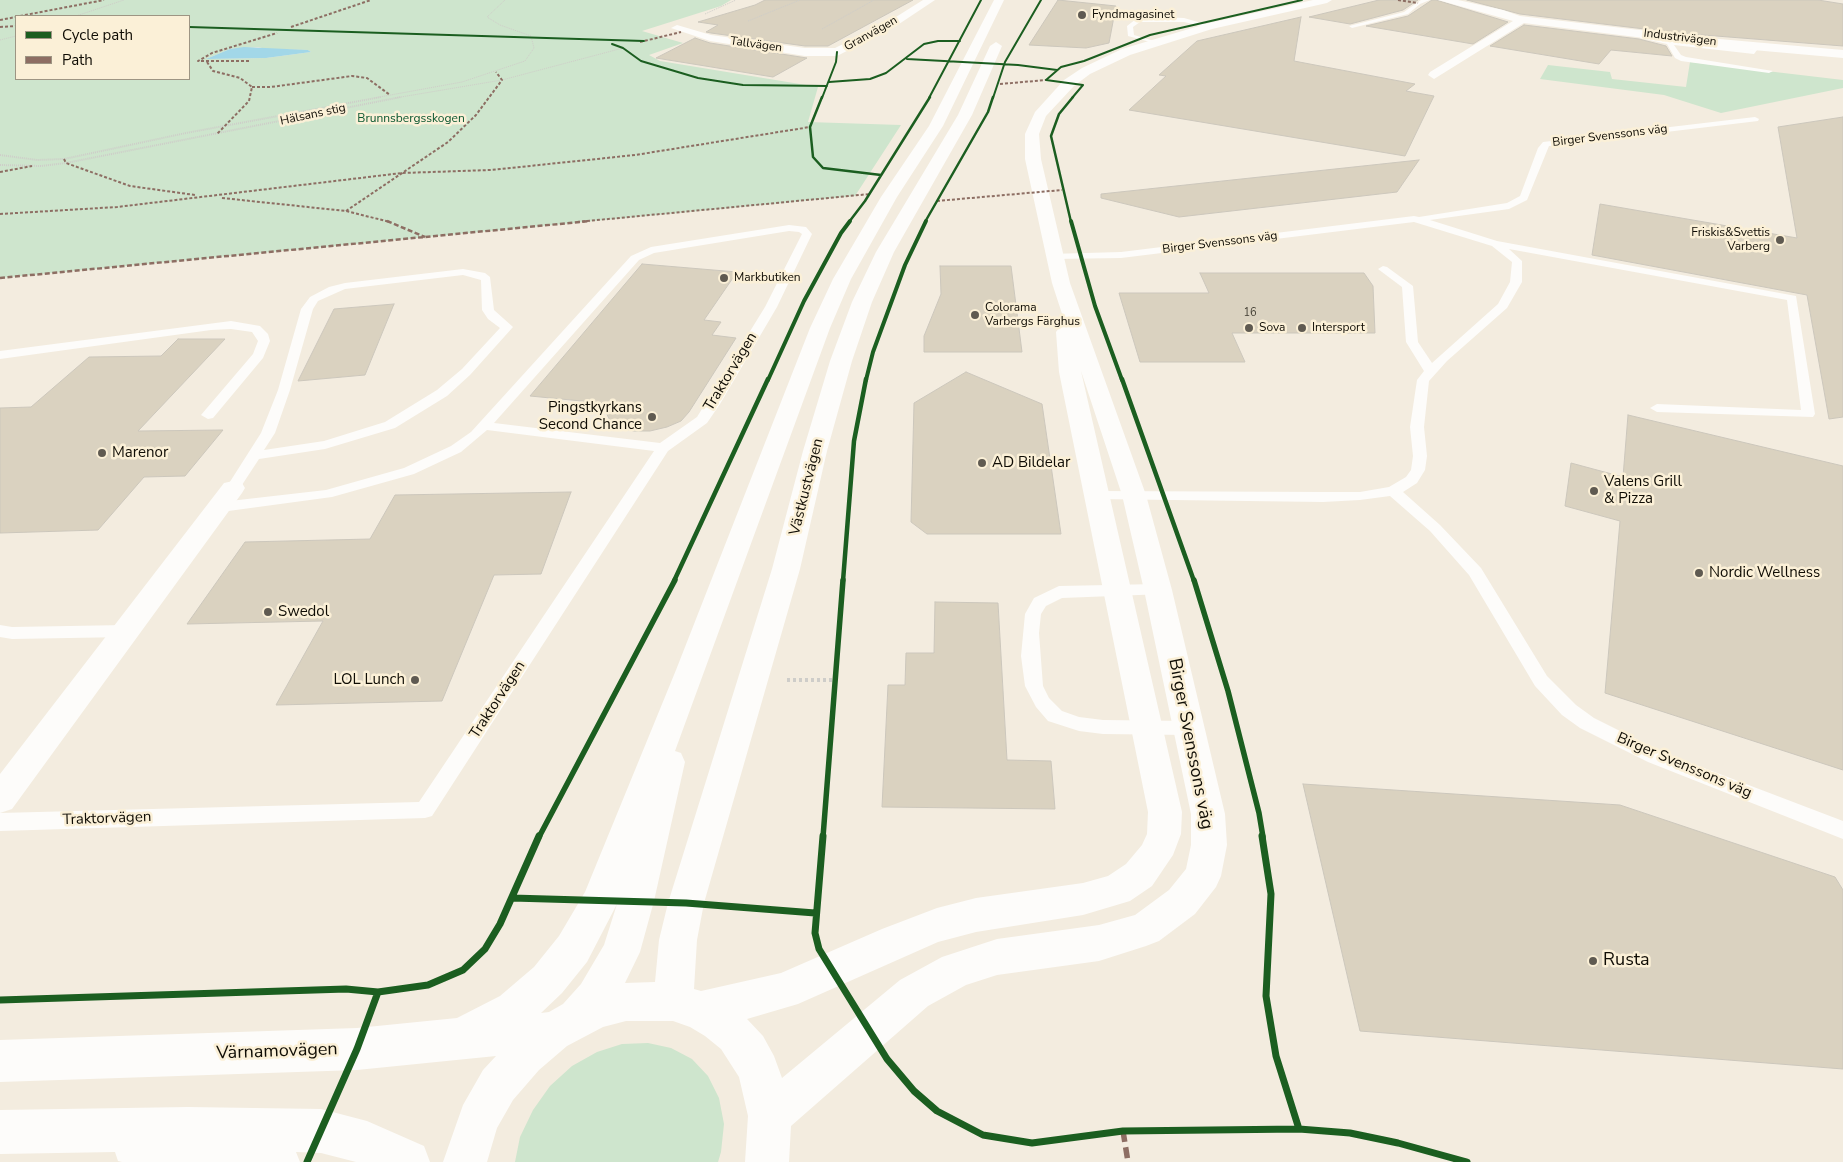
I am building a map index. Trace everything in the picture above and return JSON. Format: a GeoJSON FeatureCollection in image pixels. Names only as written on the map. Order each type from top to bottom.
{"type":"FeatureCollection","features":[{"type":"Feature","properties":{"kind":"street","name":"Granvägen"},"geometry":{"type":"LineString","coordinates":[[837,52],[892,24],[930,0]]}},
{"type":"Feature","properties":{"kind":"street"},"geometry":{"type":"LineString","coordinates":[[457,1038],[490,1024],[514,1010],[548,980],[573,949],[600,900],[691,670],[792,400],[842,279],[889,198],[936,126],[999,0]]}},
{"type":"Feature","properties":{"kind":"street","name":"Västkustvägen"},"geometry":{"type":"LineString","coordinates":[[687,1007],[678,940],[686,903],[784,577],[815,451],[841,361],[862,302],[885,252],[965,115],[1016,0]]}},
{"type":"Feature","properties":{"kind":"street","name":"Birger Svenssons väg"},"geometry":{"type":"LineString","coordinates":[[770,1116],[914,993],[956,970],[997,957],[1099,943],[1146,929],[1182,902],[1203,876],[1209,846],[1208,814],[1158,590],[1134,494],[1061,283],[1032,159],[1032,134],[1040,115],[1057,94],[1086,71],[1152,42],[1209,26],[1327,0]]}},
{"type":"Feature","properties":{"kind":"street","name":"Industrivägen"},"geometry":{"type":"LineString","coordinates":[[1443,0],[1499,12],[1518,19],[1717,43],[1843,54]]}},
{"type":"Feature","properties":{"kind":"street"},"geometry":{"type":"LineString","coordinates":[[1434,75],[1515,25],[1519,22],[1518,19]]}},
{"type":"Feature","properties":{"kind":"street","name":"Tallvägen"},"geometry":{"type":"LineString","coordinates":[[677,28],[703,36],[785,49],[837,52]]}},
{"type":"Feature","properties":{"kind":"street","name":"Birger Svenssons väg"},"geometry":{"type":"LineString","coordinates":[[565,1025],[601,1008],[626,1002],[687,1007],[784,991],[895,941],[937,925],[976,915],[1083,899],[1118,890],[1139,875],[1154,855],[1164,834],[1166,812],[1070,372],[1061,283]]}},
{"type":"Feature","properties":{"kind":"street"},"geometry":{"type":"LineString","coordinates":[[0,799],[227,497]]}},
{"type":"Feature","properties":{"kind":"street"},"geometry":{"type":"LineString","coordinates":[[465,1162],[478,1120],[498,1085],[524,1055],[565,1025],[595,998],[621,952],[636,901],[691,670]]}},
{"type":"Feature","properties":{"kind":"street"},"geometry":{"type":"LineString","coordinates":[[687,1007],[730,1031],[748,1052],[759,1070],[766,1092],[770,1116],[767,1162]]}},
{"type":"Feature","properties":{"kind":"street","name":"Värnamovägen"},"geometry":{"type":"LineString","coordinates":[[0,1062],[357,1049],[565,1025]]}},
{"type":"Feature","properties":{"kind":"street"},"geometry":{"type":"LineString","coordinates":[[2,1132],[188,1129],[321,1131],[367,1143],[408,1162]]}},
{"type":"Feature","properties":{"kind":"street"},"geometry":{"type":"LineString","coordinates":[[2,1132],[240,1155],[278,1162]]}},
{"type":"Feature","properties":{"kind":"lane"},"geometry":{"type":"LineString","coordinates":[[1352,26],[1406,13],[1418,3],[1427,0]]}},
{"type":"Feature","properties":{"kind":"lane"},"geometry":{"type":"LineString","coordinates":[[1152,42],[1132,36],[1130,26],[1138,20],[1159,18],[1184,20],[1209,26]]}},
{"type":"Feature","properties":{"kind":"lane"},"geometry":{"type":"LineString","coordinates":[[1604,28],[1669,42],[1754,52]]}},
{"type":"Feature","properties":{"kind":"lane"},"geometry":{"type":"LineString","coordinates":[[1669,42],[1678,56],[1684,59],[1769,70]]}},
{"type":"Feature","properties":{"kind":"lane","name":"Birger Svenssons väg"},"geometry":{"type":"LineString","coordinates":[[1054,256],[1121,256],[1509,206],[1524,198],[1542,148],[1546,144],[1755,119]]}},
{"type":"Feature","properties":{"kind":"lane","name":"Birger Svenssons väg"},"geometry":{"type":"LineString","coordinates":[[1097,495],[1360,496],[1393,491],[1412,480],[1418,470],[1419,402],[1423,380],[1503,306],[1516,282],[1517,261],[1496,244],[1414,219]]}},
{"type":"Feature","properties":{"kind":"lane","name":"Traktorvägen"},"geometry":{"type":"LineString","coordinates":[[0,822],[425,810],[663,448],[702,420],[713,404],[750,339],[771,307],[807,234],[802,229],[789,228],[651,250],[635,258],[476,435],[456,448],[409,471],[327,494],[227,497]]}},
{"type":"Feature","properties":{"kind":"lane"},"geometry":{"type":"LineString","coordinates":[[1496,244],[1792,298],[1808,414],[1657,408]]}},
{"type":"Feature","properties":{"kind":"lane"},"geometry":{"type":"LineString","coordinates":[[1383,269],[1407,286],[1412,342],[1431,372]]}},
{"type":"Feature","properties":{"kind":"lane"},"geometry":{"type":"LineString","coordinates":[[227,497],[256,455],[268,433],[284,390],[307,309],[314,299],[333,289],[346,286],[464,272],[481,275],[486,279],[488,310],[492,317],[507,327],[466,372],[442,393],[390,425],[358,436],[325,445],[256,455]]}},
{"type":"Feature","properties":{"kind":"lane"},"geometry":{"type":"LineString","coordinates":[[0,355],[211,326],[231,325],[256,329],[262,334],[264,341],[259,355],[208,415]]}},
{"type":"Feature","properties":{"kind":"lane"},"geometry":{"type":"LineString","coordinates":[[484,426],[663,448]]}},
{"type":"Feature","properties":{"kind":"lane","name":"Birger Svenssons väg"},"geometry":{"type":"LineString","coordinates":[[1393,491],[1435,528],[1476,572],[1541,681],[1569,710],[1587,722],[1655,757],[1843,830]]}},
{"type":"Feature","properties":{"kind":"lane"},"geometry":{"type":"LineString","coordinates":[[1158,590],[1059,592],[1040,602],[1033,614],[1030,633],[1030,656],[1034,686],[1042,702],[1055,716],[1079,724],[1103,728],[1188,728]]}},
{"type":"Feature","properties":{"kind":"lane"},"geometry":{"type":"LineString","coordinates":[[0,631],[12,633],[126,631]]}},
{"type":"Feature","properties":{"kind":"path"},"geometry":{"type":"LineString","coordinates":[[79,15],[124,0]]}},
{"type":"Feature","properties":{"kind":"path"},"geometry":{"type":"LineString","coordinates":[[0,155],[37,160],[64,159],[186,133],[454,84],[496,72],[525,61],[534,48],[531,36],[486,18],[505,0]]}},
{"type":"Feature","properties":{"kind":"path"},"geometry":{"type":"LineString","coordinates":[[703,36],[774,12],[800,0]]}},
{"type":"Feature","properties":{"kind":"path"},"geometry":{"type":"LineString","coordinates":[[785,49],[861,9],[874,0]]}},
{"type":"Feature","properties":{"kind":"path"},"geometry":{"type":"LineString","coordinates":[[0,40],[15,36]]}},
{"type":"Feature","properties":{"kind":"path"},"geometry":{"type":"LineString","coordinates":[[783,680],[836,680]]}},
{"type":"Feature","properties":{"kind":"green space","name":"Brunnsbergsskogen"},"geometry":{"type":"Polygon","coordinates":[[[0,0],[731,0],[721,6],[642,31],[683,43],[649,55],[660,61],[818,87],[808,122],[901,125],[855,196],[0,278],[0,0]],[[258,47],[230,49],[206,59],[266,58],[311,52],[308,50],[266,49],[258,47]]]}},
{"type":"Feature","properties":{"kind":"green space"},"geometry":{"type":"Polygon","coordinates":[[[1690,62],[1843,80],[1843,88],[1721,113],[1664,95],[1540,79],[1548,65],[1610,72],[1612,79],[1686,87],[1690,62]]]}},
{"type":"Feature","properties":{"kind":"green space"},"geometry":{"type":"Polygon","coordinates":[[[648,1043],[671,1048],[692,1059],[708,1076],[719,1098],[724,1124],[718,1162],[515,1162],[520,1137],[533,1110],[550,1086],[572,1066],[597,1052],[622,1044],[648,1043]]]}},
{"type":"Feature","properties":{"kind":"water"},"geometry":{"type":"Polygon","coordinates":[[[244,47],[308,50],[311,52],[266,58],[206,59],[230,49],[244,47]]]}},
{"type":"Feature","properties":{"kind":"building"},"geometry":{"type":"Polygon","coordinates":[[[765,0],[913,0],[828,46],[805,46],[711,33],[706,32],[718,25],[698,22],[755,5],[765,0]]]}},
{"type":"Feature","properties":{"kind":"building"},"geometry":{"type":"Polygon","coordinates":[[[1058,0],[1116,6],[1109,43],[1086,48],[1029,45],[1058,0]]]}},
{"type":"Feature","properties":{"kind":"building"},"geometry":{"type":"Polygon","coordinates":[[[1379,0],[1418,0],[1403,10],[1350,24],[1309,17],[1379,0]]]}},
{"type":"Feature","properties":{"kind":"building"},"geometry":{"type":"Polygon","coordinates":[[[1432,0],[1508,22],[1473,44],[1366,26],[1408,16],[1432,0]]]}},
{"type":"Feature","properties":{"kind":"building"},"geometry":{"type":"Polygon","coordinates":[[[1467,0],[1818,0],[1843,4],[1843,46],[1678,33],[1520,14],[1467,0]]]}},
{"type":"Feature","properties":{"kind":"building"},"geometry":{"type":"Polygon","coordinates":[[[1301,17],[1294,61],[1415,84],[1406,91],[1434,96],[1405,156],[1129,110],[1166,76],[1159,75],[1197,41],[1301,17]]]}},
{"type":"Feature","properties":{"kind":"building"},"geometry":{"type":"Polygon","coordinates":[[[1524,25],[1639,39],[1666,46],[1672,56],[1611,50],[1599,64],[1490,46],[1524,25]]]}},
{"type":"Feature","properties":{"kind":"building"},"geometry":{"type":"Polygon","coordinates":[[[695,38],[710,43],[807,58],[773,77],[656,58],[695,38]]]}},
{"type":"Feature","properties":{"kind":"building"},"geometry":{"type":"Polygon","coordinates":[[[1843,117],[1843,417],[1829,419],[1807,295],[1592,255],[1600,204],[1797,238],[1778,127],[1843,117]]]}},
{"type":"Feature","properties":{"kind":"building"},"geometry":{"type":"Polygon","coordinates":[[[1419,160],[1397,192],[1179,217],[1101,198],[1101,194],[1419,160]]]}},
{"type":"Feature","properties":{"kind":"building"},"geometry":{"type":"Polygon","coordinates":[[[642,264],[737,272],[704,320],[721,322],[712,335],[736,338],[689,412],[681,421],[667,427],[650,431],[634,431],[619,428],[610,421],[602,403],[530,396],[642,264]]]}},
{"type":"Feature","properties":{"kind":"building","name":"Colorama Varbergs Färghus"},"geometry":{"type":"Polygon","coordinates":[[[940,266],[1011,266],[1022,352],[924,352],[924,336],[941,294],[940,266]]]}},
{"type":"Feature","properties":{"kind":"building"},"geometry":{"type":"Polygon","coordinates":[[[1200,273],[1364,273],[1373,286],[1375,333],[1232,333],[1245,362],[1140,362],[1119,293],[1209,293],[1200,273]]]}},
{"type":"Feature","properties":{"kind":"building"},"geometry":{"type":"Polygon","coordinates":[[[394,304],[365,375],[298,381],[334,309],[394,304]]]}},
{"type":"Feature","properties":{"kind":"building","name":"Marenor"},"geometry":{"type":"Polygon","coordinates":[[[178,339],[225,339],[138,431],[223,430],[185,476],[144,477],[98,530],[0,533],[0,408],[31,407],[89,357],[161,356],[178,339]]]}},
{"type":"Feature","properties":{"kind":"building","name":"AD Bildelar"},"geometry":{"type":"Polygon","coordinates":[[[966,372],[1042,404],[1061,534],[927,534],[911,522],[914,403],[966,372]]]}},
{"type":"Feature","properties":{"kind":"building"},"geometry":{"type":"Polygon","coordinates":[[[1628,415],[1843,466],[1843,770],[1605,693],[1620,521],[1565,506],[1571,463],[1623,477],[1628,415]]]}},
{"type":"Feature","properties":{"kind":"building"},"geometry":{"type":"Polygon","coordinates":[[[571,492],[541,574],[494,575],[442,701],[276,705],[323,621],[187,624],[245,542],[370,539],[395,495],[571,492]]]}},
{"type":"Feature","properties":{"kind":"building"},"geometry":{"type":"Polygon","coordinates":[[[935,602],[998,603],[1007,760],[1051,761],[1055,809],[882,807],[888,685],[905,685],[906,653],[934,653],[935,602]]]}},
{"type":"Feature","properties":{"kind":"building","name":"Rusta"},"geometry":{"type":"Polygon","coordinates":[[[1303,784],[1620,805],[1835,877],[1843,890],[1843,1069],[1360,1031],[1303,784]]]}},
{"type":"Feature","properties":{"kind":"marked path"},"geometry":{"type":"LineString","coordinates":[[25,15],[104,0]]}},
{"type":"Feature","properties":{"kind":"marked path"},"geometry":{"type":"LineString","coordinates":[[291,27],[371,0]]}},
{"type":"Feature","properties":{"kind":"marked path"},"geometry":{"type":"LineString","coordinates":[[1398,0],[1418,3]]}},
{"type":"Feature","properties":{"kind":"marked path"},"geometry":{"type":"LineString","coordinates":[[0,20],[15,17]]}},
{"type":"Feature","properties":{"kind":"marked path"},"geometry":{"type":"LineString","coordinates":[[0,27],[15,26]]}},
{"type":"Feature","properties":{"kind":"marked path"},"geometry":{"type":"LineString","coordinates":[[640,42],[681,32]]}},
{"type":"Feature","properties":{"kind":"marked path"},"geometry":{"type":"LineString","coordinates":[[249,61],[198,61],[212,53],[277,33]]}},
{"type":"Feature","properties":{"kind":"marked path"},"geometry":{"type":"LineString","coordinates":[[207,62],[213,71],[240,78],[252,87],[249,101],[217,134]]}},
{"type":"Feature","properties":{"kind":"marked path"},"geometry":{"type":"LineString","coordinates":[[346,211],[448,142],[476,115],[502,80],[496,72]]}},
{"type":"Feature","properties":{"kind":"marked path"},"geometry":{"type":"LineString","coordinates":[[252,87],[271,87],[352,76],[367,78],[390,95]]}},
{"type":"Feature","properties":{"kind":"marked path"},"geometry":{"type":"LineString","coordinates":[[1000,84],[1046,80]]}},
{"type":"Feature","properties":{"kind":"marked path"},"geometry":{"type":"LineString","coordinates":[[0,214],[117,207],[402,173],[491,170],[635,155],[810,127]]}},
{"type":"Feature","properties":{"kind":"marked path"},"geometry":{"type":"LineString","coordinates":[[64,159],[66,163],[130,186],[195,195]]}},
{"type":"Feature","properties":{"kind":"marked path"},"geometry":{"type":"LineString","coordinates":[[0,172],[32,166]]}},
{"type":"Feature","properties":{"kind":"marked path"},"geometry":{"type":"LineString","coordinates":[[937,201],[1062,190]]}},
{"type":"Feature","properties":{"kind":"marked path"},"geometry":{"type":"LineString","coordinates":[[0,278],[870,194]]}},
{"type":"Feature","properties":{"kind":"marked path"},"geometry":{"type":"LineString","coordinates":[[222,198],[346,211],[384,220],[425,237]]}},
{"type":"Feature","properties":{"kind":"marked path"},"geometry":{"type":"LineString","coordinates":[[1123,1131],[1128,1162]]}},
{"type":"Feature","properties":{"kind":"cycle path"},"geometry":{"type":"LineString","coordinates":[[0,1000],[346,989],[378,992],[428,985],[463,970],[485,949],[500,924],[540,834],[687,557],[804,301],[841,233],[865,201],[935,89],[981,0]]}},
{"type":"Feature","properties":{"kind":"cycle path"},"geometry":{"type":"LineString","coordinates":[[1041,0],[1005,62],[988,112],[917,237],[873,352],[865,383],[854,441],[815,933],[819,949],[887,1059],[914,1091],[937,1111],[983,1135],[1032,1143],[1123,1131],[1299,1129]]}},
{"type":"Feature","properties":{"kind":"cycle path"},"geometry":{"type":"LineString","coordinates":[[1302,0],[1150,35],[1084,61],[1061,67],[1046,80],[1083,85],[1059,114],[1051,136],[1062,190],[1095,306],[1183,545],[1228,691],[1259,813],[1271,894],[1266,996],[1269,1020],[1276,1056],[1299,1129],[1350,1133],[1398,1143],[1467,1162]]}},
{"type":"Feature","properties":{"kind":"cycle path"},"geometry":{"type":"LineString","coordinates":[[190,27],[644,41]]}},
{"type":"Feature","properties":{"kind":"cycle path"},"geometry":{"type":"LineString","coordinates":[[829,82],[870,79],[886,73],[924,44],[938,41],[960,41]]}},
{"type":"Feature","properties":{"kind":"cycle path"},"geometry":{"type":"LineString","coordinates":[[612,44],[623,48],[641,61],[662,69],[698,78],[743,85],[827,86]]}},
{"type":"Feature","properties":{"kind":"cycle path"},"geometry":{"type":"LineString","coordinates":[[837,52],[836,62],[810,127],[813,157],[823,168],[881,175]]}},
{"type":"Feature","properties":{"kind":"cycle path"},"geometry":{"type":"LineString","coordinates":[[907,59],[1018,65],[1057,70]]}},
{"type":"Feature","properties":{"kind":"cycle path"},"geometry":{"type":"LineString","coordinates":[[512,898],[686,903],[815,913]]}},
{"type":"Feature","properties":{"kind":"cycle path"},"geometry":{"type":"LineString","coordinates":[[307,1162],[357,1049],[378,992]]}},
{"type":"Feature","properties":{"kind":"place","name":"Fyndmagasinet"},"geometry":{"type":"Point","coordinates":[1082,15]}},
{"type":"Feature","properties":{"kind":"place","name":"Friskis&Svettis Varberg"},"geometry":{"type":"Point","coordinates":[1780,240]}},
{"type":"Feature","properties":{"kind":"place","name":"Markbutiken"},"geometry":{"type":"Point","coordinates":[724,278]}},
{"type":"Feature","properties":{"kind":"place","name":"Colorama Varbergs Färghus"},"geometry":{"type":"Point","coordinates":[975,315]}},
{"type":"Feature","properties":{"kind":"place","name":"Sova"},"geometry":{"type":"Point","coordinates":[1249,328]}},
{"type":"Feature","properties":{"kind":"place","name":"Intersport"},"geometry":{"type":"Point","coordinates":[1302,328]}},
{"type":"Feature","properties":{"kind":"place","name":"Pingstkyrkans Second Chance"},"geometry":{"type":"Point","coordinates":[652,417]}},
{"type":"Feature","properties":{"kind":"place","name":"Marenor"},"geometry":{"type":"Point","coordinates":[102,453]}},
{"type":"Feature","properties":{"kind":"place","name":"AD Bildelar"},"geometry":{"type":"Point","coordinates":[982,463]}},
{"type":"Feature","properties":{"kind":"place","name":"Valens Grill & Pizza"},"geometry":{"type":"Point","coordinates":[1594,491]}},
{"type":"Feature","properties":{"kind":"place","name":"Nordic Wellness"},"geometry":{"type":"Point","coordinates":[1699,573]}},
{"type":"Feature","properties":{"kind":"place","name":"Swedol"},"geometry":{"type":"Point","coordinates":[268,612]}},
{"type":"Feature","properties":{"kind":"place","name":"LOL Lunch"},"geometry":{"type":"Point","coordinates":[415,680]}},
{"type":"Feature","properties":{"kind":"place","name":"Rusta"},"geometry":{"type":"Point","coordinates":[1593,961]}}]}
